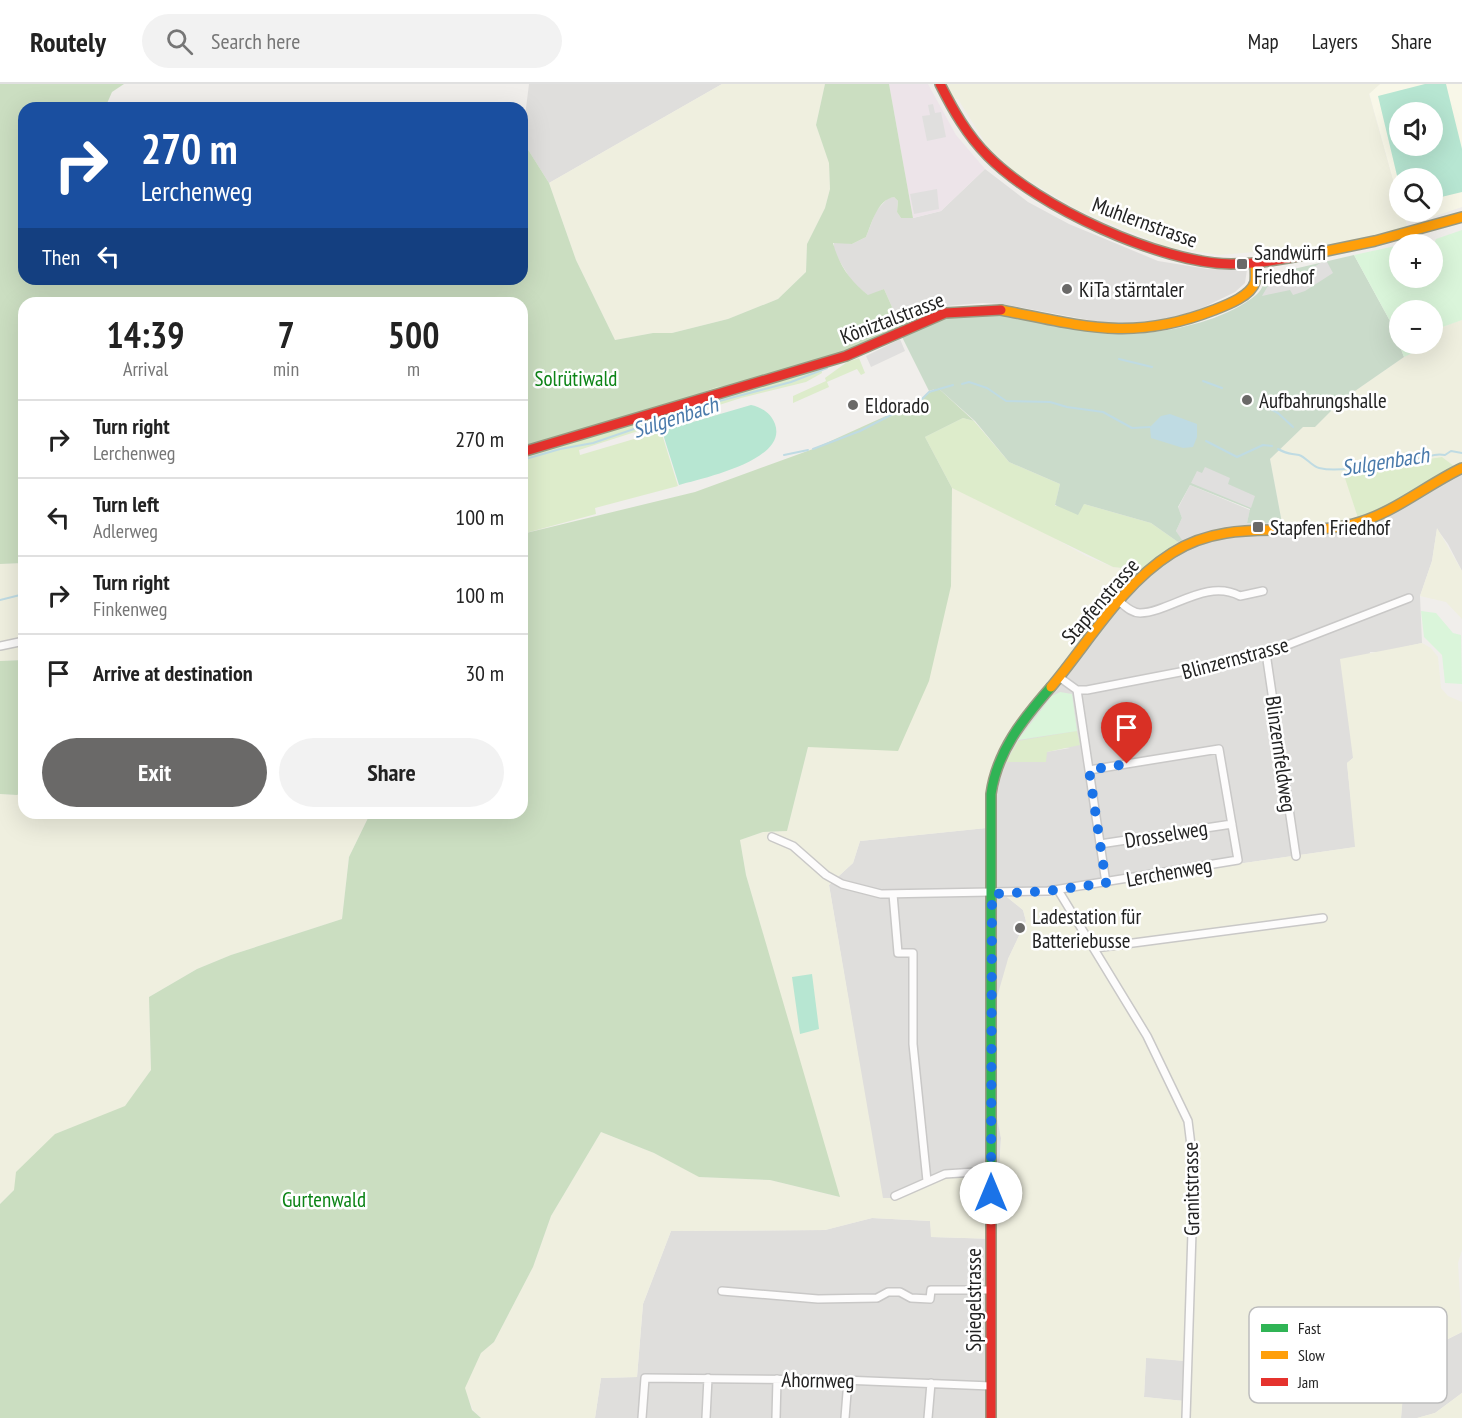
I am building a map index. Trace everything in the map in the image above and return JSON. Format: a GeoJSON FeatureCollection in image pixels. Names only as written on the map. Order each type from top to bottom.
{"type":"FeatureCollection","features":[{"type":"Feature","properties":{"kind":"street","name":"Muhlernstrasse"},"geometry":{"type":"LineString","coordinates":[[940,84],[967,132],[986,155],[1013,180],[1043,200],[1126,238],[1174,256],[1209,263],[1256,263],[1383,240],[1462,217]]}},
{"type":"Feature","properties":{"kind":"street","name":"Köniztalstrasse"},"geometry":{"type":"LineString","coordinates":[[528,450],[846,356],[945,313],[1000,309],[1090,327],[1127,330],[1188,320],[1226,305],[1248,292],[1255,281],[1256,263]]}},
{"type":"Feature","properties":{"kind":"street","name":"Stapfenstrasse"},"geometry":{"type":"LineString","coordinates":[[992,894],[991,794],[995,772],[1012,737],[1120,602],[1156,564],[1200,538],[1239,528],[1327,528],[1355,524],[1380,514],[1462,468]]}},
{"type":"Feature","properties":{"kind":"street"},"geometry":{"type":"LineString","coordinates":[[1120,602],[1129,610],[1139,613],[1197,595],[1228,590],[1240,596],[1263,591]]}},
{"type":"Feature","properties":{"kind":"street","name":"Blinzernstrasse"},"geometry":{"type":"LineString","coordinates":[[1077,690],[1207,669],[1266,653],[1410,598]]}},
{"type":"Feature","properties":{"kind":"street"},"geometry":{"type":"LineString","coordinates":[[0,646],[18,642]]}},
{"type":"Feature","properties":{"kind":"street","name":"Blinzernfeldweg"},"geometry":{"type":"LineString","coordinates":[[1266,653],[1296,856]]}},
{"type":"Feature","properties":{"kind":"street"},"geometry":{"type":"LineString","coordinates":[[1059,677],[1077,690],[1106,883]]}},
{"type":"Feature","properties":{"kind":"street"},"geometry":{"type":"LineString","coordinates":[[1089,770],[1219,749],[1232,824]]}},
{"type":"Feature","properties":{"kind":"street","name":"Lerchenweg"},"geometry":{"type":"LineString","coordinates":[[772,837],[793,846],[826,875],[842,884],[866,892],[992,894],[1058,890],[1238,860],[1232,824]]}},
{"type":"Feature","properties":{"kind":"street","name":"Drosselweg"},"geometry":{"type":"LineString","coordinates":[[1100,844],[1232,824]]}},
{"type":"Feature","properties":{"kind":"street","name":"Granitstrasse"},"geometry":{"type":"LineString","coordinates":[[1058,890],[1147,1036],[1188,1120],[1194,1170],[1186,1418]]}},
{"type":"Feature","properties":{"kind":"street"},"geometry":{"type":"LineString","coordinates":[[893,894],[894,924],[898,929],[898,953],[913,953],[913,1044],[927,1181]]}},
{"type":"Feature","properties":{"kind":"street","name":"Spiegelstrasse"},"geometry":{"type":"LineString","coordinates":[[991,1418],[992,894]]}},
{"type":"Feature","properties":{"kind":"street"},"geometry":{"type":"LineString","coordinates":[[1095,948],[1323,918]]}},
{"type":"Feature","properties":{"kind":"street"},"geometry":{"type":"LineString","coordinates":[[895,1196],[927,1181],[957,1172],[991,1171]]}},
{"type":"Feature","properties":{"kind":"street"},"geometry":{"type":"LineString","coordinates":[[722,1290],[818,1299],[877,1298],[888,1292],[900,1292],[911,1298],[930,1299],[931,1290],[990,1290]]}},
{"type":"Feature","properties":{"kind":"street","name":"Ahornweg"},"geometry":{"type":"LineString","coordinates":[[642,1418],[645,1378],[848,1380],[991,1386]]}},
{"type":"Feature","properties":{"kind":"street"},"geometry":{"type":"LineString","coordinates":[[706,1418],[708,1378]]}},
{"type":"Feature","properties":{"kind":"street"},"geometry":{"type":"LineString","coordinates":[[776,1418],[777,1379]]}},
{"type":"Feature","properties":{"kind":"street"},"geometry":{"type":"LineString","coordinates":[[845,1418],[848,1380]]}},
{"type":"Feature","properties":{"kind":"street"},"geometry":{"type":"LineString","coordinates":[[928,1418],[931,1383]]}},
{"type":"Feature","properties":{"kind":"shaded area"},"geometry":{"type":"Polygon","coordinates":[[[529,84],[722,84],[549,183],[528,150],[527,102],[529,84]]]}},
{"type":"Feature","properties":{"kind":"shaded area"},"geometry":{"type":"Polygon","coordinates":[[[889,84],[928,84],[956,135],[985,169],[941,211],[913,218],[889,84]]]}},
{"type":"Feature","properties":{"kind":"shaded area"},"geometry":{"type":"Polygon","coordinates":[[[1380,84],[1462,84],[1462,207],[1443,213],[1443,168],[1390,168],[1369,93],[1380,84]]]}},
{"type":"Feature","properties":{"kind":"shaded area"},"geometry":{"type":"Polygon","coordinates":[[[933,104],[935,113],[941,112],[946,137],[927,141],[922,116],[930,115],[928,105],[933,104]]]}},
{"type":"Feature","properties":{"kind":"shaded area"},"geometry":{"type":"Polygon","coordinates":[[[985,169],[1028,202],[1069,224],[1158,261],[1208,269],[1247,270],[1245,283],[1235,292],[1196,311],[1149,323],[1110,324],[1002,304],[983,303],[945,306],[909,322],[896,316],[884,289],[869,296],[853,283],[834,252],[834,241],[852,244],[866,237],[876,211],[888,198],[894,197],[898,201],[897,212],[901,218],[913,218],[941,211],[985,169]]]}},
{"type":"Feature","properties":{"kind":"shaded area"},"geometry":{"type":"Polygon","coordinates":[[[937,189],[939,209],[914,214],[910,194],[937,189]]]}},
{"type":"Feature","properties":{"kind":"shaded area"},"geometry":{"type":"Polygon","coordinates":[[[1327,262],[1333,273],[1305,291],[1293,295],[1290,290],[1262,296],[1272,279],[1297,273],[1298,278],[1320,263],[1327,262]]]}},
{"type":"Feature","properties":{"kind":"shaded area"},"geometry":{"type":"Polygon","coordinates":[[[900,339],[905,351],[871,367],[866,356],[900,339]]]}},
{"type":"Feature","properties":{"kind":"shaded area"},"geometry":{"type":"Polygon","coordinates":[[[1462,463],[1462,571],[1437,529],[1432,561],[1420,596],[1422,643],[1382,652],[1370,652],[1353,758],[1347,763],[1356,847],[1052,895],[1007,897],[1023,910],[1026,921],[1008,959],[998,1114],[1001,1138],[999,1173],[980,1172],[898,1198],[882,1198],[829,885],[853,863],[860,841],[986,828],[986,794],[990,772],[1008,733],[1130,582],[1152,559],[1181,540],[1176,531],[1182,518],[1178,508],[1190,485],[1250,510],[1247,523],[1325,523],[1365,515],[1462,463]],[[1018,741],[1007,762],[1046,762],[1046,752],[1070,748],[1018,741]]]}},
{"type":"Feature","properties":{"kind":"shaded area"},"geometry":{"type":"Polygon","coordinates":[[[1205,467],[1230,478],[1228,484],[1255,496],[1251,508],[1191,483],[1197,471],[1202,473],[1205,467]]]}},
{"type":"Feature","properties":{"kind":"shaded area"},"geometry":{"type":"Polygon","coordinates":[[[872,1218],[930,1221],[932,1237],[996,1239],[996,1418],[595,1418],[601,1378],[637,1377],[643,1304],[671,1231],[825,1230],[872,1218]]]}},
{"type":"Feature","properties":{"kind":"shaded area"},"geometry":{"type":"Polygon","coordinates":[[[1462,1332],[1462,1393],[1435,1413],[1417,1418],[1401,1418],[1402,1403],[1447,1403],[1447,1340],[1462,1332]]]}},
{"type":"Feature","properties":{"kind":"shaded area"},"geometry":{"type":"Polygon","coordinates":[[[1146,1357],[1185,1361],[1184,1401],[1144,1397],[1146,1357]]]}},
{"type":"Feature","properties":{"kind":"green space","name":"Solrütiwald"},"geometry":{"type":"Polygon","coordinates":[[[0,84],[124,84],[112,92],[108,102],[18,102],[18,285],[528,285],[528,150],[549,183],[576,260],[615,340],[653,333],[672,333],[728,319],[778,299],[806,272],[807,244],[825,208],[830,189],[829,163],[816,125],[825,84],[889,84],[913,218],[901,218],[897,212],[898,201],[894,197],[879,207],[866,237],[852,244],[833,243],[838,258],[856,284],[868,295],[884,289],[896,316],[909,322],[862,346],[755,384],[717,387],[647,414],[528,450],[528,297],[18,297],[18,563],[0,564],[0,84]]]}},
{"type":"Feature","properties":{"kind":"green space"},"geometry":{"type":"Polygon","coordinates":[[[722,84],[825,84],[816,125],[829,162],[830,189],[825,208],[807,244],[806,272],[778,299],[728,319],[672,333],[653,333],[615,340],[576,260],[549,183],[722,84]]]}},
{"type":"Feature","properties":{"kind":"green space"},"geometry":{"type":"Polygon","coordinates":[[[940,84],[1380,84],[1369,94],[1390,168],[1389,222],[1406,222],[1408,227],[1334,245],[1219,255],[1167,247],[1078,210],[1017,174],[987,146],[958,99],[948,100],[940,84]]]}},
{"type":"Feature","properties":{"kind":"green space"},"geometry":{"type":"Polygon","coordinates":[[[1425,84],[1446,84],[1462,149],[1462,192],[1443,197],[1443,168],[1395,168],[1392,156],[1443,156],[1443,102],[1389,102],[1389,142],[1378,96],[1425,84]]]}},
{"type":"Feature","properties":{"kind":"green space"},"geometry":{"type":"Polygon","coordinates":[[[1462,230],[1462,320],[1443,327],[1443,300],[1389,300],[1389,319],[1354,255],[1389,247],[1389,288],[1443,288],[1443,237],[1462,230]]]}},
{"type":"Feature","properties":{"kind":"green space"},"geometry":{"type":"Polygon","coordinates":[[[1354,255],[1389,319],[1389,354],[1403,354],[1404,357],[1342,400],[1315,427],[1303,427],[1270,459],[1282,523],[1247,523],[1250,509],[1190,485],[1178,507],[1182,518],[1176,531],[1182,540],[1178,542],[1151,523],[1084,504],[1078,515],[1055,505],[1060,484],[1009,462],[975,421],[938,388],[929,391],[901,335],[942,318],[974,315],[1025,319],[1101,332],[1127,334],[1166,330],[1207,320],[1245,303],[1261,290],[1272,274],[1354,255]]]}},
{"type":"Feature","properties":{"kind":"green space"},"geometry":{"type":"Polygon","coordinates":[[[1462,320],[1462,463],[1454,466],[1442,457],[1344,472],[1358,518],[1325,523],[1282,523],[1270,459],[1303,427],[1315,427],[1342,400],[1404,357],[1410,354],[1443,354],[1443,327],[1462,320]]]}},
{"type":"Feature","properties":{"kind":"green space"},"geometry":{"type":"Polygon","coordinates":[[[859,358],[865,373],[861,375],[857,369],[827,382],[829,387],[793,403],[793,396],[826,381],[825,378],[847,362],[859,358]]]}},
{"type":"Feature","properties":{"kind":"green space"},"geometry":{"type":"Polygon","coordinates":[[[820,364],[822,373],[806,382],[741,398],[579,450],[580,455],[661,431],[678,486],[595,508],[596,514],[528,532],[528,450],[647,414],[717,387],[755,384],[820,364]]]}},
{"type":"Feature","properties":{"kind":"green space","name":"Gurtenwald"},"geometry":{"type":"Polygon","coordinates":[[[937,387],[974,421],[963,418],[925,437],[952,488],[951,586],[929,681],[898,751],[808,747],[787,831],[763,832],[740,840],[746,875],[840,1197],[770,1180],[699,1177],[654,1153],[601,1132],[551,1216],[533,1267],[494,1342],[481,1353],[465,1388],[472,1410],[481,1418],[0,1418],[0,1204],[14,1190],[16,1172],[55,1134],[125,1106],[151,1070],[149,997],[197,969],[231,955],[342,919],[349,857],[368,819],[528,819],[528,533],[695,492],[813,449],[919,401],[937,387]]]}},
{"type":"Feature","properties":{"kind":"green space"},"geometry":{"type":"Polygon","coordinates":[[[751,405],[765,411],[775,424],[776,437],[769,448],[757,457],[724,472],[679,485],[662,431],[751,405]]]}},
{"type":"Feature","properties":{"kind":"green space"},"geometry":{"type":"Polygon","coordinates":[[[963,418],[974,421],[1009,462],[1060,484],[1055,506],[1084,504],[1151,523],[1178,542],[1140,570],[1113,567],[952,488],[925,437],[963,418]]]}},
{"type":"Feature","properties":{"kind":"green space"},"geometry":{"type":"Polygon","coordinates":[[[1442,457],[1454,466],[1391,503],[1358,518],[1343,472],[1442,457]]]}},
{"type":"Feature","properties":{"kind":"green space"},"geometry":{"type":"Polygon","coordinates":[[[952,488],[1033,526],[1086,556],[1113,567],[1140,570],[1008,734],[990,772],[986,794],[987,828],[860,841],[853,863],[829,885],[883,1198],[898,1198],[951,1176],[999,1172],[1001,1138],[996,1114],[997,997],[1008,959],[1026,921],[1023,910],[1007,897],[1046,897],[1237,864],[1355,847],[1347,763],[1353,758],[1340,659],[1422,643],[1431,648],[1438,657],[1441,688],[1448,696],[1462,702],[1462,1250],[1458,1263],[1462,1332],[1447,1340],[1447,1307],[1249,1307],[1249,1403],[1402,1403],[1401,1418],[996,1418],[996,1239],[931,1237],[930,1221],[872,1218],[825,1230],[671,1231],[643,1304],[637,1377],[601,1378],[595,1418],[481,1418],[473,1410],[464,1388],[481,1353],[494,1342],[533,1267],[551,1216],[601,1132],[654,1153],[700,1177],[770,1180],[839,1197],[746,875],[740,840],[763,832],[787,831],[808,747],[951,586],[952,488]],[[1146,1358],[1144,1397],[1184,1401],[1185,1361],[1146,1358]]]}},
{"type":"Feature","properties":{"kind":"green space"},"geometry":{"type":"Polygon","coordinates":[[[1437,528],[1462,571],[1462,619],[1446,602],[1420,596],[1432,561],[1437,528]]]}},
{"type":"Feature","properties":{"kind":"green space"},"geometry":{"type":"Polygon","coordinates":[[[18,563],[18,660],[0,661],[0,564],[18,563]]]}},
{"type":"Feature","properties":{"kind":"green space"},"geometry":{"type":"Polygon","coordinates":[[[1421,611],[1436,613],[1453,633],[1461,635],[1462,684],[1445,683],[1442,655],[1424,637],[1421,611]]]}},
{"type":"Feature","properties":{"kind":"green space"},"geometry":{"type":"Polygon","coordinates":[[[18,660],[17,795],[0,794],[0,661],[18,660]]]}},
{"type":"Feature","properties":{"kind":"green space"},"geometry":{"type":"Polygon","coordinates":[[[1060,692],[1072,694],[1077,731],[1018,740],[1052,696],[1060,692]]]}},
{"type":"Feature","properties":{"kind":"green space"},"geometry":{"type":"Polygon","coordinates":[[[1077,731],[1080,745],[1047,752],[1046,762],[1006,762],[1018,741],[1077,731]]]}},
{"type":"Feature","properties":{"kind":"green space"},"geometry":{"type":"Polygon","coordinates":[[[0,794],[17,795],[18,819],[368,819],[349,857],[342,919],[231,955],[197,969],[149,997],[151,1070],[125,1107],[55,1134],[14,1190],[0,1204],[0,794]]]}},
{"type":"Feature","properties":{"kind":"green space"},"geometry":{"type":"Polygon","coordinates":[[[812,974],[819,1029],[800,1034],[792,977],[812,974]]]}},
{"type":"Feature","properties":{"kind":"green space"},"geometry":{"type":"Polygon","coordinates":[[[1462,1393],[1462,1418],[1417,1418],[1435,1413],[1462,1393]]]}},
{"type":"Feature","properties":{"kind":"water"},"geometry":{"type":"Polygon","coordinates":[[[1170,414],[1197,424],[1197,437],[1193,447],[1183,448],[1151,438],[1150,427],[1161,416],[1170,414]]]}},
{"type":"Feature","properties":{"kind":"waterway"},"geometry":{"type":"LineString","coordinates":[[1119,359],[1152,367]]}},
{"type":"Feature","properties":{"kind":"waterway","name":"Sulgenbach"},"geometry":{"type":"LineString","coordinates":[[528,458],[593,443],[704,405],[791,382],[827,368]]}},
{"type":"Feature","properties":{"kind":"waterway"},"geometry":{"type":"LineString","coordinates":[[1203,381],[1222,388]]}},
{"type":"Feature","properties":{"kind":"waterway","name":"Sulgenbach"},"geometry":{"type":"LineString","coordinates":[[969,382],[987,388],[1006,401],[1050,402],[1103,412],[1132,428],[1150,427]]}},
{"type":"Feature","properties":{"kind":"waterway","name":"Sulgenbach"},"geometry":{"type":"LineString","coordinates":[[962,384],[969,382]]}},
{"type":"Feature","properties":{"kind":"waterway"},"geometry":{"type":"LineString","coordinates":[[813,449],[860,431],[922,399],[929,392],[953,385]]}},
{"type":"Feature","properties":{"kind":"waterway"},"geometry":{"type":"LineString","coordinates":[[1266,407],[1278,413],[1293,427]]}},
{"type":"Feature","properties":{"kind":"waterway","name":"Sulgenbach"},"geometry":{"type":"LineString","coordinates":[[1206,441],[1237,457],[1263,445],[1272,446]]}},
{"type":"Feature","properties":{"kind":"waterway","name":"Sulgenbach"},"geometry":{"type":"LineString","coordinates":[[1278,449],[1302,456],[1316,467],[1339,470],[1399,456],[1420,458],[1445,455],[1451,451],[1462,453]]}},
{"type":"Feature","properties":{"kind":"waterway"},"geometry":{"type":"LineString","coordinates":[[784,455],[808,450]]}},
{"type":"Feature","properties":{"kind":"waterway","name":"Sulgenbach"},"geometry":{"type":"LineString","coordinates":[[0,600],[18,596]]}},
{"type":"Feature","properties":{"kind":"traffic: fast"},"geometry":{"type":"LineString","coordinates":[[991,1178],[991,794],[994,778],[1005,750],[1021,724],[1051,687]]}},
{"type":"Feature","properties":{"kind":"traffic: slow"},"geometry":{"type":"LineString","coordinates":[[1317,253],[1375,241],[1462,217]]}},
{"type":"Feature","properties":{"kind":"traffic: slow"},"geometry":{"type":"LineString","coordinates":[[1001,310],[1108,328],[1158,326],[1214,310],[1244,296],[1255,282],[1255,263]]}},
{"type":"Feature","properties":{"kind":"traffic: slow"},"geometry":{"type":"LineString","coordinates":[[1051,687],[1121,598],[1137,581],[1172,553],[1194,542],[1216,535],[1261,530],[1307,530],[1353,524],[1396,506],[1462,468]]}},
{"type":"Feature","properties":{"kind":"traffic: jam"},"geometry":{"type":"LineString","coordinates":[[940,84],[961,122],[988,156],[1037,194],[1102,229],[1170,254],[1202,261],[1231,264],[1252,263],[1317,253]]}},
{"type":"Feature","properties":{"kind":"traffic: jam"},"geometry":{"type":"LineString","coordinates":[[528,450],[846,356],[945,313],[1001,310]]}},
{"type":"Feature","properties":{"kind":"traffic: jam"},"geometry":{"type":"LineString","coordinates":[[991,1178],[991,1418]]}},
{"type":"Feature","properties":{"kind":"place","name":"Sandwürfi Friedhof"},"geometry":{"type":"Point","coordinates":[1242,264]}},
{"type":"Feature","properties":{"kind":"place","name":"KiTa stärntaler"},"geometry":{"type":"Point","coordinates":[1067,289]}},
{"type":"Feature","properties":{"kind":"place","name":"Aufbahrungshalle"},"geometry":{"type":"Point","coordinates":[1247,400]}},
{"type":"Feature","properties":{"kind":"place","name":"Eldorado"},"geometry":{"type":"Point","coordinates":[853,405]}},
{"type":"Feature","properties":{"kind":"place","name":"Stapfen Friedhof"},"geometry":{"type":"Point","coordinates":[1258,527]}},
{"type":"Feature","properties":{"kind":"place","name":"Ladestation für Batteriebusse"},"geometry":{"type":"Point","coordinates":[1020,928]}},
{"type":"Feature","properties":{"kind":"route"},"geometry":{"type":"LineString","coordinates":[[991,1193],[992,894],[1048,891],[1106,883],[1089,770],[1127,764]]}}]}
